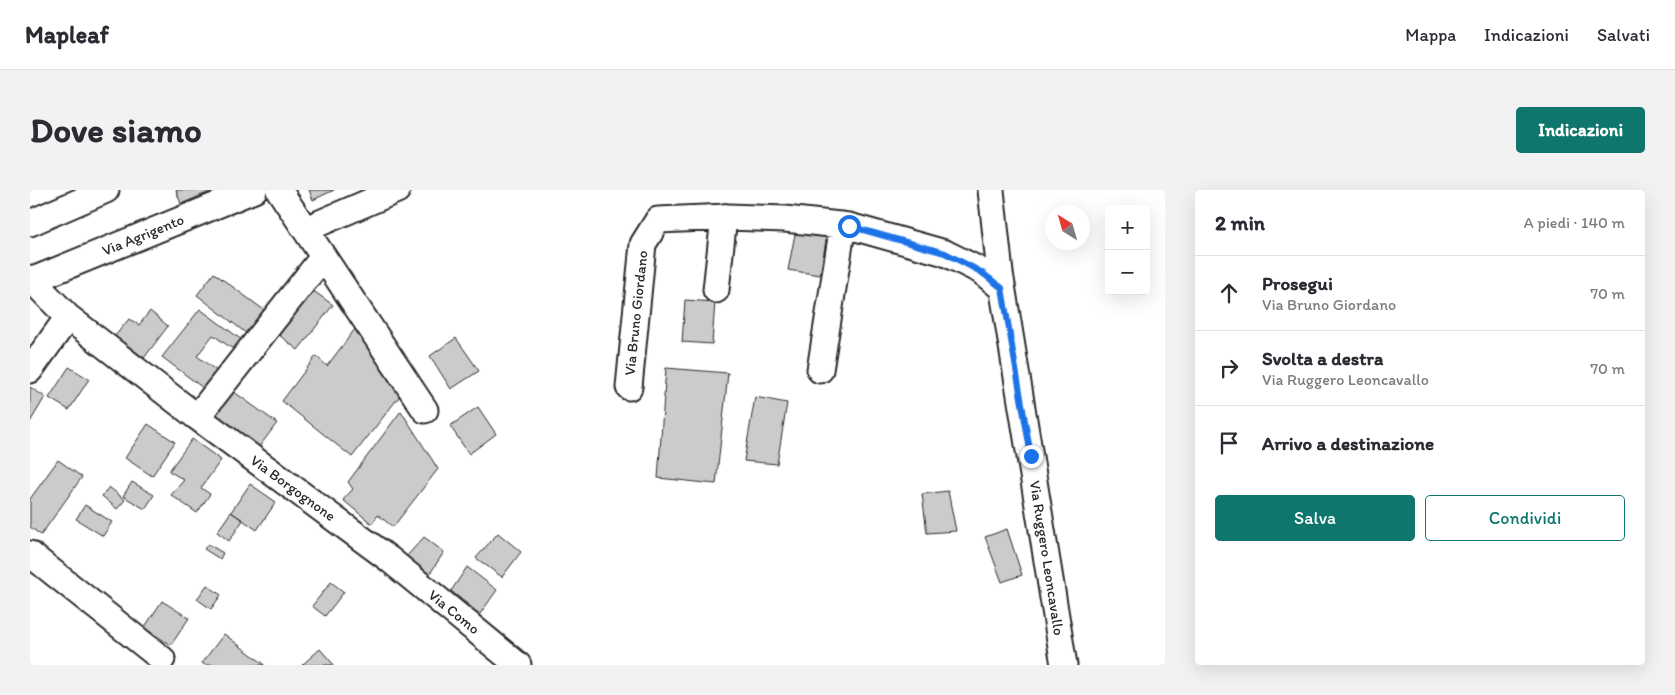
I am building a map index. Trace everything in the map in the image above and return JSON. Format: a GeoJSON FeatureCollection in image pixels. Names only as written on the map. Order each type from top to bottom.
{"type":"FeatureCollection","features":[{"type":"Feature","properties":{"kind":"street"},"geometry":{"type":"LineString","coordinates":[[30,223],[106,190]]}},
{"type":"Feature","properties":{"kind":"street","name":"Via Agrigento"},"geometry":{"type":"LineString","coordinates":[[31,279],[254,190]]}},
{"type":"Feature","properties":{"kind":"street"},"geometry":{"type":"LineString","coordinates":[[279,190],[425,410]]}},
{"type":"Feature","properties":{"kind":"street"},"geometry":{"type":"LineString","coordinates":[[306,229],[397,190]]}},
{"type":"Feature","properties":{"kind":"street","name":"Via Ruggero Leoncavallo"},"geometry":{"type":"LineString","coordinates":[[991,190],[1001,281],[1064,665]]}},
{"type":"Feature","properties":{"kind":"street"},"geometry":{"type":"LineString","coordinates":[[716,290],[724,217]]}},
{"type":"Feature","properties":{"kind":"street","name":"Via Bruno Giordano"},"geometry":{"type":"LineString","coordinates":[[629,386],[643,244],[658,220],[724,217],[785,219],[843,226],[945,253],[1001,281]]}},
{"type":"Feature","properties":{"kind":"street"},"geometry":{"type":"LineString","coordinates":[[820,370],[843,226]]}},
{"type":"Feature","properties":{"kind":"street"},"geometry":{"type":"LineString","coordinates":[[197,417],[323,257]]}},
{"type":"Feature","properties":{"kind":"street","name":"Via Borgognone"},"geometry":{"type":"LineString","coordinates":[[31,279],[68,317],[197,417],[389,559]]}},
{"type":"Feature","properties":{"kind":"street"},"geometry":{"type":"LineString","coordinates":[[30,370],[68,317]]}},
{"type":"Feature","properties":{"kind":"street"},"geometry":{"type":"LineString","coordinates":[[30,554],[162,659]]}},
{"type":"Feature","properties":{"kind":"street","name":"Via Como"},"geometry":{"type":"LineString","coordinates":[[389,559],[518,665]]}},
{"type":"Feature","properties":{"kind":"building"},"geometry":{"type":"Polygon","coordinates":[[[176,190],[214,190],[181,204],[176,190]]]}},
{"type":"Feature","properties":{"kind":"building"},"geometry":{"type":"Polygon","coordinates":[[[309,190],[334,190],[313,200],[309,190]]]}},
{"type":"Feature","properties":{"kind":"building"},"geometry":{"type":"Polygon","coordinates":[[[796,229],[827,235],[820,275],[788,270],[796,229]]]}},
{"type":"Feature","properties":{"kind":"building"},"geometry":{"type":"Polygon","coordinates":[[[214,273],[268,313],[251,337],[197,295],[214,273]]]}},
{"type":"Feature","properties":{"kind":"building"},"geometry":{"type":"Polygon","coordinates":[[[308,287],[333,305],[298,350],[274,331],[308,287]]]}},
{"type":"Feature","properties":{"kind":"building"},"geometry":{"type":"Polygon","coordinates":[[[685,300],[715,302],[712,344],[682,342],[685,300]]]}},
{"type":"Feature","properties":{"kind":"building"},"geometry":{"type":"Polygon","coordinates":[[[200,309],[246,343],[240,354],[213,335],[197,356],[221,374],[207,391],[162,357],[200,309]]]}},
{"type":"Feature","properties":{"kind":"building"},"geometry":{"type":"Polygon","coordinates":[[[150,311],[168,326],[144,358],[115,336],[129,319],[139,325],[150,311]]]}},
{"type":"Feature","properties":{"kind":"building"},"geometry":{"type":"Polygon","coordinates":[[[358,325],[402,393],[352,457],[282,401],[316,356],[327,366],[358,325]]]}},
{"type":"Feature","properties":{"kind":"building"},"geometry":{"type":"Polygon","coordinates":[[[456,338],[479,371],[451,389],[430,356],[456,338]]]}},
{"type":"Feature","properties":{"kind":"building"},"geometry":{"type":"Polygon","coordinates":[[[69,367],[89,379],[69,410],[49,398],[69,367]]]}},
{"type":"Feature","properties":{"kind":"building"},"geometry":{"type":"Polygon","coordinates":[[[666,368],[728,373],[716,484],[658,478],[666,368]]]}},
{"type":"Feature","properties":{"kind":"building"},"geometry":{"type":"Polygon","coordinates":[[[30,387],[45,397],[30,422],[30,387]]]}},
{"type":"Feature","properties":{"kind":"building"},"geometry":{"type":"Polygon","coordinates":[[[230,389],[277,423],[259,447],[212,413],[230,389]]]}},
{"type":"Feature","properties":{"kind":"building"},"geometry":{"type":"Polygon","coordinates":[[[755,397],[787,403],[777,464],[744,461],[755,397]]]}},
{"type":"Feature","properties":{"kind":"building"},"geometry":{"type":"Polygon","coordinates":[[[478,407],[496,434],[469,454],[450,426],[478,407]]]}},
{"type":"Feature","properties":{"kind":"building"},"geometry":{"type":"Polygon","coordinates":[[[401,411],[438,469],[393,527],[378,515],[372,524],[343,500],[353,489],[348,482],[401,411]]]}},
{"type":"Feature","properties":{"kind":"building"},"geometry":{"type":"Polygon","coordinates":[[[148,424],[175,442],[152,476],[125,458],[148,424]]]}},
{"type":"Feature","properties":{"kind":"building"},"geometry":{"type":"Polygon","coordinates":[[[192,439],[221,460],[201,488],[210,494],[197,513],[171,495],[184,480],[169,471],[192,439]]]}},
{"type":"Feature","properties":{"kind":"building"},"geometry":{"type":"Polygon","coordinates":[[[58,460],[82,477],[41,535],[30,527],[30,499],[58,460]]]}},
{"type":"Feature","properties":{"kind":"building"},"geometry":{"type":"Polygon","coordinates":[[[132,482],[154,495],[145,509],[123,496],[132,482]]]}},
{"type":"Feature","properties":{"kind":"building"},"geometry":{"type":"Polygon","coordinates":[[[250,484],[276,502],[257,530],[231,512],[250,484]]]}},
{"type":"Feature","properties":{"kind":"building"},"geometry":{"type":"Polygon","coordinates":[[[109,487],[125,500],[117,509],[102,496],[109,487]]]}},
{"type":"Feature","properties":{"kind":"building"},"geometry":{"type":"Polygon","coordinates":[[[948,491],[956,531],[927,533],[922,494],[948,491]]]}},
{"type":"Feature","properties":{"kind":"building"},"geometry":{"type":"Polygon","coordinates":[[[85,505],[112,522],[103,536],[76,519],[85,505]]]}},
{"type":"Feature","properties":{"kind":"building"},"geometry":{"type":"Polygon","coordinates":[[[231,512],[243,520],[229,541],[217,532],[231,512]]]}},
{"type":"Feature","properties":{"kind":"building"},"geometry":{"type":"Polygon","coordinates":[[[1007,529],[1022,575],[1002,582],[985,537],[1007,529]]]}},
{"type":"Feature","properties":{"kind":"building"},"geometry":{"type":"Polygon","coordinates":[[[498,533],[521,552],[502,577],[476,558],[498,533]]]}},
{"type":"Feature","properties":{"kind":"building"},"geometry":{"type":"Polygon","coordinates":[[[424,537],[444,552],[429,575],[406,557],[424,537]]]}},
{"type":"Feature","properties":{"kind":"building"},"geometry":{"type":"Polygon","coordinates":[[[208,544],[223,553],[220,559],[204,549],[208,544]]]}},
{"type":"Feature","properties":{"kind":"building"},"geometry":{"type":"Polygon","coordinates":[[[467,567],[497,590],[480,614],[451,591],[467,567]]]}},
{"type":"Feature","properties":{"kind":"building"},"geometry":{"type":"Polygon","coordinates":[[[331,582],[344,592],[325,616],[312,606],[331,582]]]}},
{"type":"Feature","properties":{"kind":"building"},"geometry":{"type":"Polygon","coordinates":[[[207,585],[221,595],[211,609],[197,599],[207,585]]]}},
{"type":"Feature","properties":{"kind":"building"},"geometry":{"type":"Polygon","coordinates":[[[162,601],[189,618],[171,645],[144,628],[162,601]]]}},
{"type":"Feature","properties":{"kind":"building"},"geometry":{"type":"Polygon","coordinates":[[[224,634],[264,665],[205,665],[202,663],[224,634]]]}},
{"type":"Feature","properties":{"kind":"building"},"geometry":{"type":"Polygon","coordinates":[[[320,649],[334,665],[302,665],[320,649]]]}},
{"type":"Feature","properties":{"kind":"route"},"geometry":{"type":"LineString","coordinates":[[849,226],[945,253],[981,272],[1002,288],[1031,456]]}}]}
